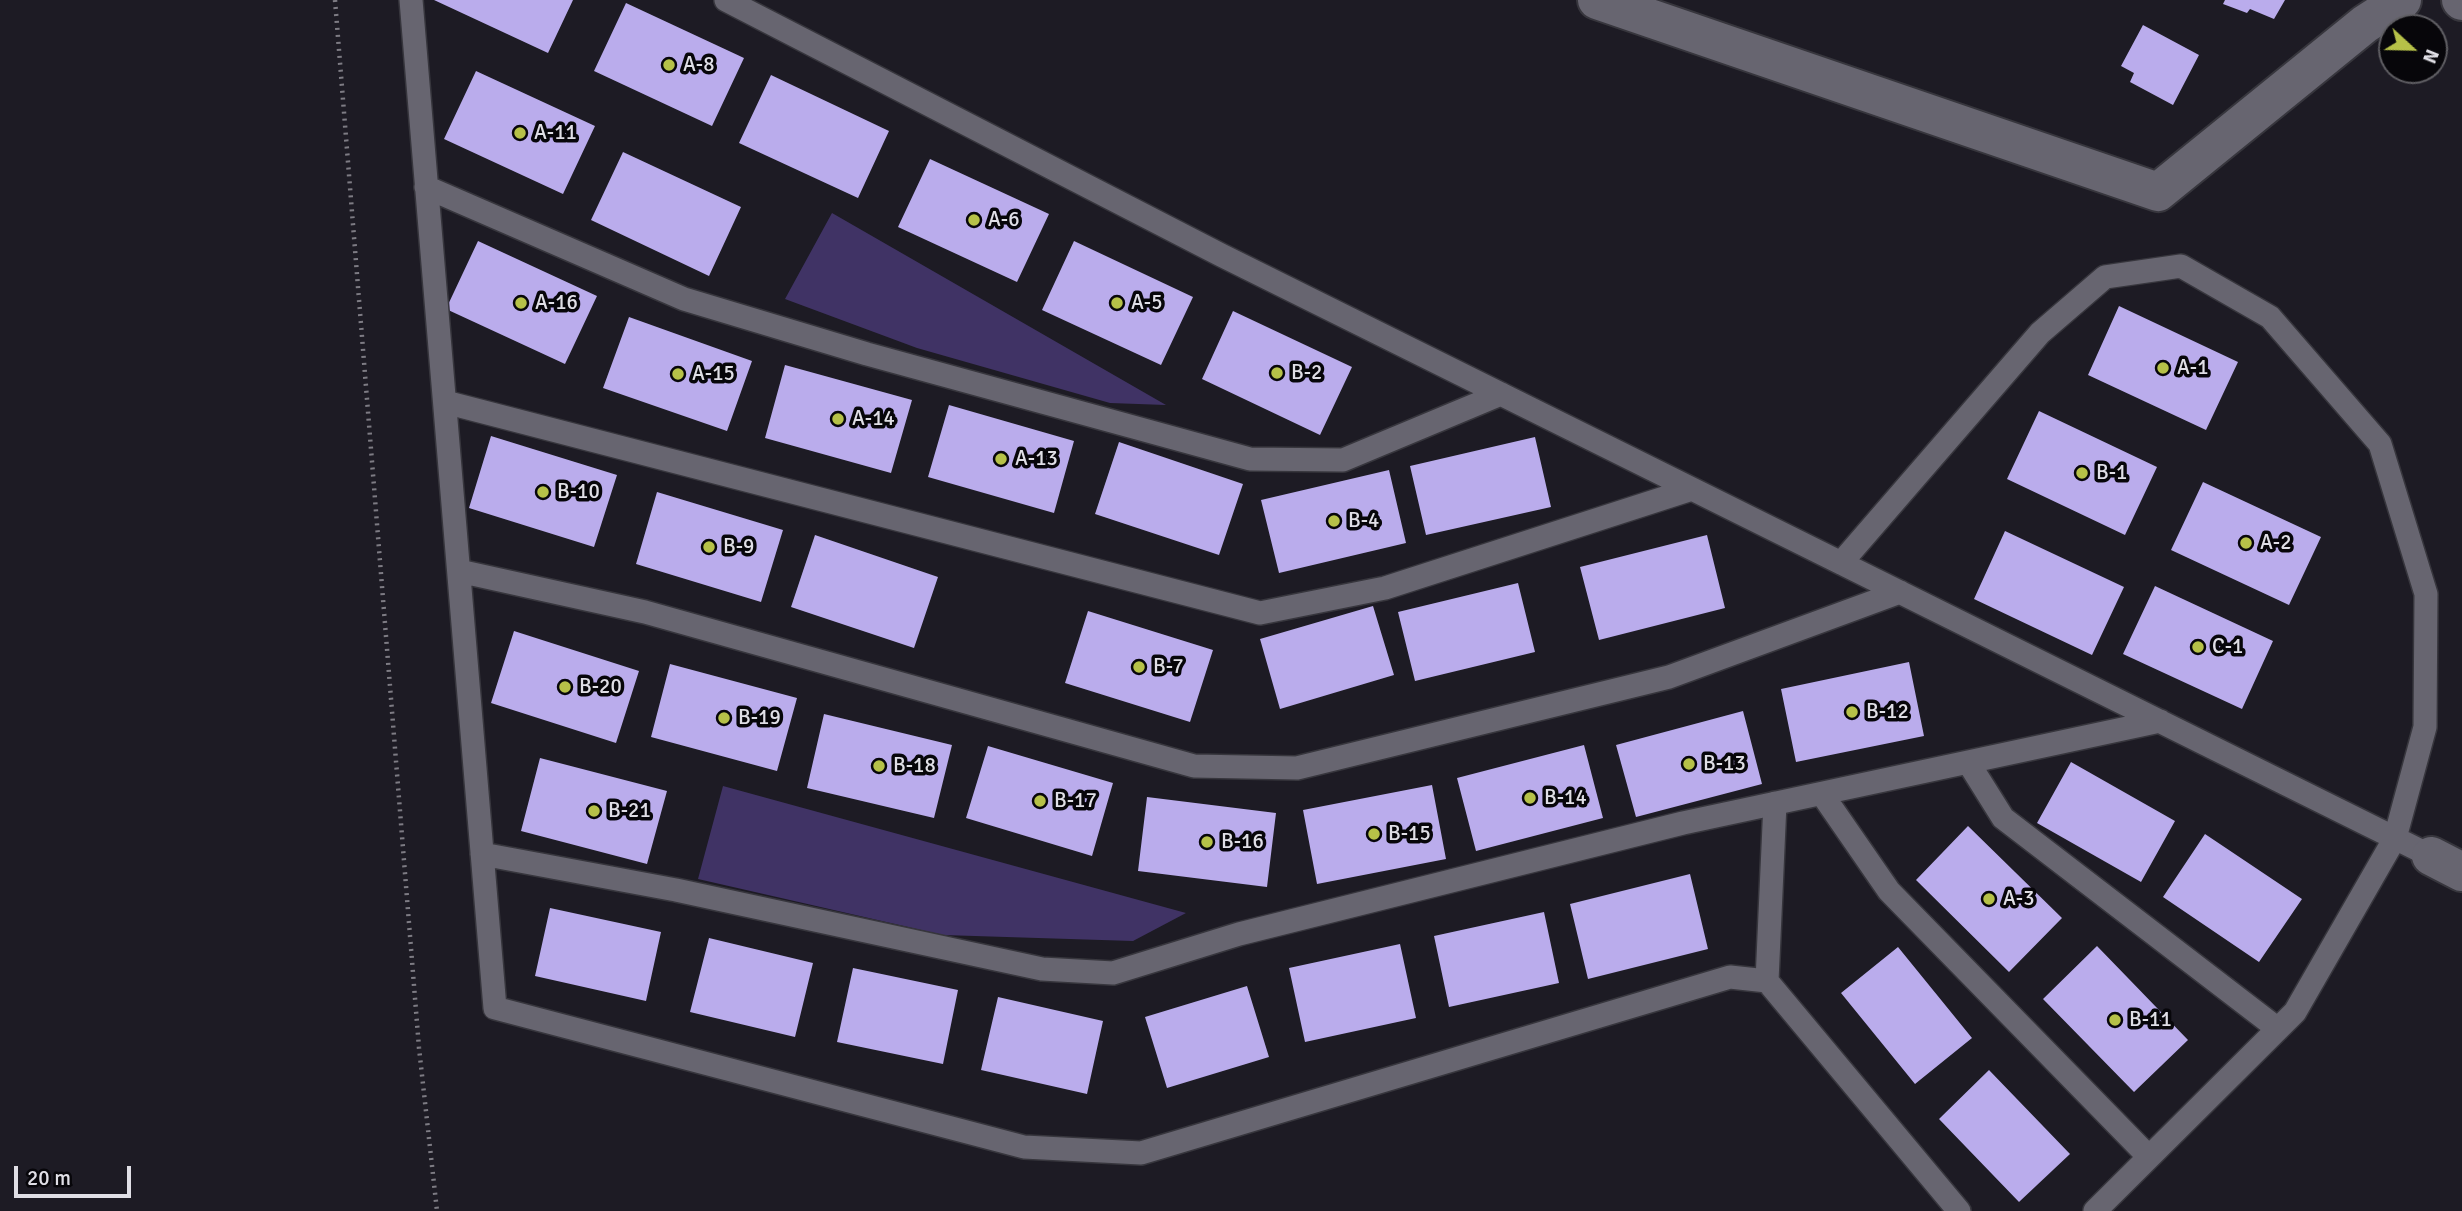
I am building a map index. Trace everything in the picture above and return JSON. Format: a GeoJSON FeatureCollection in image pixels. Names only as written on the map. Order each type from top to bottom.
{"type":"FeatureCollection","features":[{"type":"Feature","properties":{"kind":"street"},"geometry":{"type":"LineString","coordinates":[[1597,0],[2158,192],[2365,24],[2402,0]]}},
{"type":"Feature","properties":{"kind":"lane"},"geometry":{"type":"LineString","coordinates":[[411,0],[495,1008],[1024,1147],[1141,1153],[1730,977],[1767,981]]}},
{"type":"Feature","properties":{"kind":"lane"},"geometry":{"type":"LineString","coordinates":[[726,0],[1221,255],[2447,864]]}},
{"type":"Feature","properties":{"kind":"lane"},"geometry":{"type":"LineString","coordinates":[[426,187],[684,299],[867,354],[1250,458],[1343,460],[1501,394]]}},
{"type":"Feature","properties":{"kind":"lane"},"geometry":{"type":"LineString","coordinates":[[1841,563],[2040,333],[2105,277],[2181,266],[2270,317],[2380,444],[2426,594],[2425,726],[2395,838],[2295,1012],[2095,1211]]}},
{"type":"Feature","properties":{"kind":"lane"},"geometry":{"type":"LineString","coordinates":[[444,402],[1260,613],[1385,588],[1692,489]]}},
{"type":"Feature","properties":{"kind":"lane"},"geometry":{"type":"LineString","coordinates":[[459,571],[645,612],[1194,766],[1284,768],[1297,768],[1669,677],[1900,592]]}},
{"type":"Feature","properties":{"kind":"lane"},"geometry":{"type":"LineString","coordinates":[[482,854],[676,890],[1042,969],[1114,973],[1239,934],[1683,823],[2160,721]]}},
{"type":"Feature","properties":{"kind":"lane"},"geometry":{"type":"LineString","coordinates":[[1968,762],[2003,818],[2278,1028]]}},
{"type":"Feature","properties":{"kind":"lane"},"geometry":{"type":"LineString","coordinates":[[1822,793],[1889,891],[2149,1157]]}},
{"type":"Feature","properties":{"kind":"lane"},"geometry":{"type":"LineString","coordinates":[[1775,803],[1767,981],[1959,1211]]}},
{"type":"Feature","properties":{"kind":"path"},"geometry":{"type":"LineString","coordinates":[[335,0],[419,1048],[437,1211]]}},
{"type":"Feature","properties":{"kind":"shaded area"},"geometry":{"type":"Polygon","coordinates":[[[832,213],[1166,405],[1110,403],[917,348],[785,299],[832,213]]]}},
{"type":"Feature","properties":{"kind":"shaded area"},"geometry":{"type":"Polygon","coordinates":[[[723,786],[1186,913],[1133,941],[943,935],[698,879],[723,786]]]}},
{"type":"Feature","properties":{"kind":"building"},"geometry":{"type":"Polygon","coordinates":[[[434,0],[573,0],[548,53],[434,0]]]}},
{"type":"Feature","properties":{"kind":"building"},"geometry":{"type":"Polygon","coordinates":[[[2225,0],[2285,0],[2274,19],[2250,9],[2247,13],[2223,4],[2225,0]]]}},
{"type":"Feature","properties":{"kind":"building","name":"A-8"},"geometry":{"type":"Polygon","coordinates":[[[626,3],[744,58],[712,126],[594,71],[626,3]]]}},
{"type":"Feature","properties":{"kind":"building"},"geometry":{"type":"Polygon","coordinates":[[[2143,25],[2199,55],[2173,105],[2130,82],[2134,73],[2121,66],[2143,25]]]}},
{"type":"Feature","properties":{"kind":"building","name":"A-11"},"geometry":{"type":"Polygon","coordinates":[[[476,71],[595,126],[563,194],[444,139],[476,71]]]}},
{"type":"Feature","properties":{"kind":"building"},"geometry":{"type":"Polygon","coordinates":[[[771,75],[889,131],[858,198],[739,143],[771,75]]]}},
{"type":"Feature","properties":{"kind":"building"},"geometry":{"type":"Polygon","coordinates":[[[623,152],[741,207],[709,276],[591,220],[623,152]]]}},
{"type":"Feature","properties":{"kind":"building","name":"A-6"},"geometry":{"type":"Polygon","coordinates":[[[930,159],[1049,214],[1017,282],[898,227],[930,159]]]}},
{"type":"Feature","properties":{"kind":"building","name":"A-16"},"geometry":{"type":"Polygon","coordinates":[[[478,241],[597,296],[565,364],[446,309],[478,241]]]}},
{"type":"Feature","properties":{"kind":"building","name":"A-5"},"geometry":{"type":"Polygon","coordinates":[[[1074,241],[1193,297],[1161,365],[1042,310],[1074,241]]]}},
{"type":"Feature","properties":{"kind":"building","name":"A-1"},"geometry":{"type":"Polygon","coordinates":[[[2119,306],[2238,362],[2206,430],[2088,375],[2119,306]]]}},
{"type":"Feature","properties":{"kind":"building","name":"B-2"},"geometry":{"type":"Polygon","coordinates":[[[1233,311],[1352,367],[1320,435],[1202,379],[1233,311]]]}},
{"type":"Feature","properties":{"kind":"building","name":"A-15"},"geometry":{"type":"Polygon","coordinates":[[[629,317],[752,361],[727,431],[603,388],[629,317]]]}},
{"type":"Feature","properties":{"kind":"building","name":"A-14"},"geometry":{"type":"Polygon","coordinates":[[[785,365],[912,400],[891,473],[765,438],[785,365]]]}},
{"type":"Feature","properties":{"kind":"building","name":"A-13"},"geometry":{"type":"Polygon","coordinates":[[[949,405],[1074,441],[1054,513],[928,477],[949,405]]]}},
{"type":"Feature","properties":{"kind":"building","name":"B-1"},"geometry":{"type":"Polygon","coordinates":[[[2039,411],[2157,467],[2125,535],[2007,479],[2039,411]]]}},
{"type":"Feature","properties":{"kind":"building","name":"B-10"},"geometry":{"type":"Polygon","coordinates":[[[491,436],[617,475],[594,547],[469,508],[491,436]]]}},
{"type":"Feature","properties":{"kind":"building"},"geometry":{"type":"Polygon","coordinates":[[[1535,437],[1551,507],[1426,535],[1410,466],[1535,437]]]}},
{"type":"Feature","properties":{"kind":"building"},"geometry":{"type":"Polygon","coordinates":[[[1119,442],[1243,484],[1219,555],[1095,514],[1119,442]]]}},
{"type":"Feature","properties":{"kind":"building","name":"B-4"},"geometry":{"type":"Polygon","coordinates":[[[1389,470],[1406,543],[1279,573],[1261,500],[1389,470]]]}},
{"type":"Feature","properties":{"kind":"building","name":"A-2"},"geometry":{"type":"Polygon","coordinates":[[[2203,482],[2321,537],[2289,605],[2171,550],[2203,482]]]}},
{"type":"Feature","properties":{"kind":"building","name":"B-9"},"geometry":{"type":"Polygon","coordinates":[[[657,492],[783,530],[761,602],[636,564],[657,492]]]}},
{"type":"Feature","properties":{"kind":"building"},"geometry":{"type":"Polygon","coordinates":[[[2005,531],[2124,587],[2092,655],[1974,599],[2005,531]]]}},
{"type":"Feature","properties":{"kind":"building"},"geometry":{"type":"Polygon","coordinates":[[[815,535],[938,577],[914,648],[791,607],[815,535]]]}},
{"type":"Feature","properties":{"kind":"building"},"geometry":{"type":"Polygon","coordinates":[[[1707,535],[1725,608],[1599,640],[1580,567],[1707,535]]]}},
{"type":"Feature","properties":{"kind":"building"},"geometry":{"type":"Polygon","coordinates":[[[1518,583],[1535,652],[1415,681],[1398,612],[1518,583]]]}},
{"type":"Feature","properties":{"kind":"building","name":"C-1"},"geometry":{"type":"Polygon","coordinates":[[[2155,586],[2273,641],[2242,709],[2123,654],[2155,586]]]}},
{"type":"Feature","properties":{"kind":"building"},"geometry":{"type":"Polygon","coordinates":[[[1373,606],[1394,675],[1280,709],[1260,639],[1373,606]]]}},
{"type":"Feature","properties":{"kind":"building","name":"B-7"},"geometry":{"type":"Polygon","coordinates":[[[1088,611],[1213,650],[1190,722],[1065,683],[1088,611]]]}},
{"type":"Feature","properties":{"kind":"building","name":"B-20"},"geometry":{"type":"Polygon","coordinates":[[[514,631],[639,671],[616,743],[491,703],[514,631]]]}},
{"type":"Feature","properties":{"kind":"building","name":"B-12"},"geometry":{"type":"Polygon","coordinates":[[[1909,662],[1924,736],[1796,762],[1781,689],[1909,662]]]}},
{"type":"Feature","properties":{"kind":"building","name":"B-19"},"geometry":{"type":"Polygon","coordinates":[[[670,664],[797,698],[777,771],[651,737],[670,664]]]}},
{"type":"Feature","properties":{"kind":"building","name":"B-13"},"geometry":{"type":"Polygon","coordinates":[[[1743,711],[1762,784],[1636,817],[1616,745],[1743,711]]]}},
{"type":"Feature","properties":{"kind":"building","name":"B-18"},"geometry":{"type":"Polygon","coordinates":[[[824,714],[952,745],[934,818],[807,788],[824,714]]]}},
{"type":"Feature","properties":{"kind":"building","name":"B-14"},"geometry":{"type":"Polygon","coordinates":[[[1584,745],[1603,818],[1476,851],[1457,778],[1584,745]]]}},
{"type":"Feature","properties":{"kind":"building","name":"B-17"},"geometry":{"type":"Polygon","coordinates":[[[988,746],[1113,783],[1092,856],[966,818],[988,746]]]}},
{"type":"Feature","properties":{"kind":"building","name":"B-21"},"geometry":{"type":"Polygon","coordinates":[[[540,758],[667,791],[647,864],[521,831],[540,758]]]}},
{"type":"Feature","properties":{"kind":"building"},"geometry":{"type":"Polygon","coordinates":[[[2071,762],[2175,821],[2141,882],[2037,823],[2071,762]]]}},
{"type":"Feature","properties":{"kind":"building","name":"B-15"},"geometry":{"type":"Polygon","coordinates":[[[1432,785],[1446,859],[1317,884],[1303,810],[1432,785]]]}},
{"type":"Feature","properties":{"kind":"building","name":"B-16"},"geometry":{"type":"Polygon","coordinates":[[[1147,797],[1276,813],[1267,887],[1138,871],[1147,797]]]}},
{"type":"Feature","properties":{"kind":"building","name":"A-3"},"geometry":{"type":"Polygon","coordinates":[[[1968,826],[2062,918],[2009,972],[1916,880],[1968,826]]]}},
{"type":"Feature","properties":{"kind":"building"},"geometry":{"type":"Polygon","coordinates":[[[2205,834],[2302,899],[2259,962],[2163,897],[2205,834]]]}},
{"type":"Feature","properties":{"kind":"building"},"geometry":{"type":"Polygon","coordinates":[[[1690,874],[1708,949],[1588,979],[1570,904],[1690,874]]]}},
{"type":"Feature","properties":{"kind":"building"},"geometry":{"type":"Polygon","coordinates":[[[550,908],[661,932],[646,1001],[535,976],[550,908]]]}},
{"type":"Feature","properties":{"kind":"building"},"geometry":{"type":"Polygon","coordinates":[[[1544,912],[1559,983],[1449,1007],[1434,936],[1544,912]]]}},
{"type":"Feature","properties":{"kind":"building"},"geometry":{"type":"Polygon","coordinates":[[[709,938],[813,963],[795,1037],[690,1012],[709,938]]]}},
{"type":"Feature","properties":{"kind":"building"},"geometry":{"type":"Polygon","coordinates":[[[1400,944],[1416,1018],[1305,1042],[1289,968],[1400,944]]]}},
{"type":"Feature","properties":{"kind":"building","name":"B-11"},"geometry":{"type":"Polygon","coordinates":[[[2097,946],[2188,1040],[2134,1092],[2043,999],[2097,946]]]}},
{"type":"Feature","properties":{"kind":"building"},"geometry":{"type":"Polygon","coordinates":[[[1898,947],[1972,1038],[1915,1084],[1841,993],[1898,947]]]}},
{"type":"Feature","properties":{"kind":"building"},"geometry":{"type":"Polygon","coordinates":[[[853,968],[958,990],[943,1064],[837,1042],[853,968]]]}},
{"type":"Feature","properties":{"kind":"building"},"geometry":{"type":"Polygon","coordinates":[[[1247,986],[1269,1057],[1167,1088],[1145,1017],[1247,986]]]}},
{"type":"Feature","properties":{"kind":"building"},"geometry":{"type":"Polygon","coordinates":[[[998,997],[1103,1021],[1087,1094],[981,1070],[998,997]]]}},
{"type":"Feature","properties":{"kind":"building"},"geometry":{"type":"Polygon","coordinates":[[[1989,1070],[2070,1154],[2019,1202],[1939,1119],[1989,1070]]]}},
{"type":"Feature","properties":{"kind":"place","name":"A-8"},"geometry":{"type":"Point","coordinates":[669,65]}},
{"type":"Feature","properties":{"kind":"place","name":"A-11"},"geometry":{"type":"Point","coordinates":[520,133]}},
{"type":"Feature","properties":{"kind":"place","name":"A-6"},"geometry":{"type":"Point","coordinates":[974,220]}},
{"type":"Feature","properties":{"kind":"place","name":"A-16"},"geometry":{"type":"Point","coordinates":[521,303]}},
{"type":"Feature","properties":{"kind":"place","name":"A-5"},"geometry":{"type":"Point","coordinates":[1117,303]}},
{"type":"Feature","properties":{"kind":"place","name":"A-1"},"geometry":{"type":"Point","coordinates":[2163,368]}},
{"type":"Feature","properties":{"kind":"place","name":"B-2"},"geometry":{"type":"Point","coordinates":[1277,373]}},
{"type":"Feature","properties":{"kind":"place","name":"A-15"},"geometry":{"type":"Point","coordinates":[678,374]}},
{"type":"Feature","properties":{"kind":"place","name":"A-14"},"geometry":{"type":"Point","coordinates":[838,419]}},
{"type":"Feature","properties":{"kind":"place","name":"A-13"},"geometry":{"type":"Point","coordinates":[1001,459]}},
{"type":"Feature","properties":{"kind":"place","name":"B-1"},"geometry":{"type":"Point","coordinates":[2082,473]}},
{"type":"Feature","properties":{"kind":"place","name":"B-10"},"geometry":{"type":"Point","coordinates":[543,492]}},
{"type":"Feature","properties":{"kind":"place","name":"B-4"},"geometry":{"type":"Point","coordinates":[1334,521]}},
{"type":"Feature","properties":{"kind":"place","name":"A-2"},"geometry":{"type":"Point","coordinates":[2246,543]}},
{"type":"Feature","properties":{"kind":"place","name":"B-9"},"geometry":{"type":"Point","coordinates":[709,547]}},
{"type":"Feature","properties":{"kind":"place","name":"C-1"},"geometry":{"type":"Point","coordinates":[2198,647]}},
{"type":"Feature","properties":{"kind":"place","name":"B-7"},"geometry":{"type":"Point","coordinates":[1139,667]}},
{"type":"Feature","properties":{"kind":"place","name":"B-20"},"geometry":{"type":"Point","coordinates":[565,687]}},
{"type":"Feature","properties":{"kind":"place","name":"B-12"},"geometry":{"type":"Point","coordinates":[1852,712]}},
{"type":"Feature","properties":{"kind":"place","name":"B-19"},"geometry":{"type":"Point","coordinates":[724,718]}},
{"type":"Feature","properties":{"kind":"place","name":"B-13"},"geometry":{"type":"Point","coordinates":[1689,764]}},
{"type":"Feature","properties":{"kind":"place","name":"B-18"},"geometry":{"type":"Point","coordinates":[879,766]}},
{"type":"Feature","properties":{"kind":"place","name":"B-14"},"geometry":{"type":"Point","coordinates":[1530,798]}},
{"type":"Feature","properties":{"kind":"place","name":"B-17"},"geometry":{"type":"Point","coordinates":[1040,801]}},
{"type":"Feature","properties":{"kind":"place","name":"B-21"},"geometry":{"type":"Point","coordinates":[594,811]}},
{"type":"Feature","properties":{"kind":"place","name":"B-15"},"geometry":{"type":"Point","coordinates":[1374,834]}},
{"type":"Feature","properties":{"kind":"place","name":"B-16"},"geometry":{"type":"Point","coordinates":[1207,842]}},
{"type":"Feature","properties":{"kind":"place","name":"A-3"},"geometry":{"type":"Point","coordinates":[1989,899]}},
{"type":"Feature","properties":{"kind":"place","name":"B-11"},"geometry":{"type":"Point","coordinates":[2115,1020]}}]}
